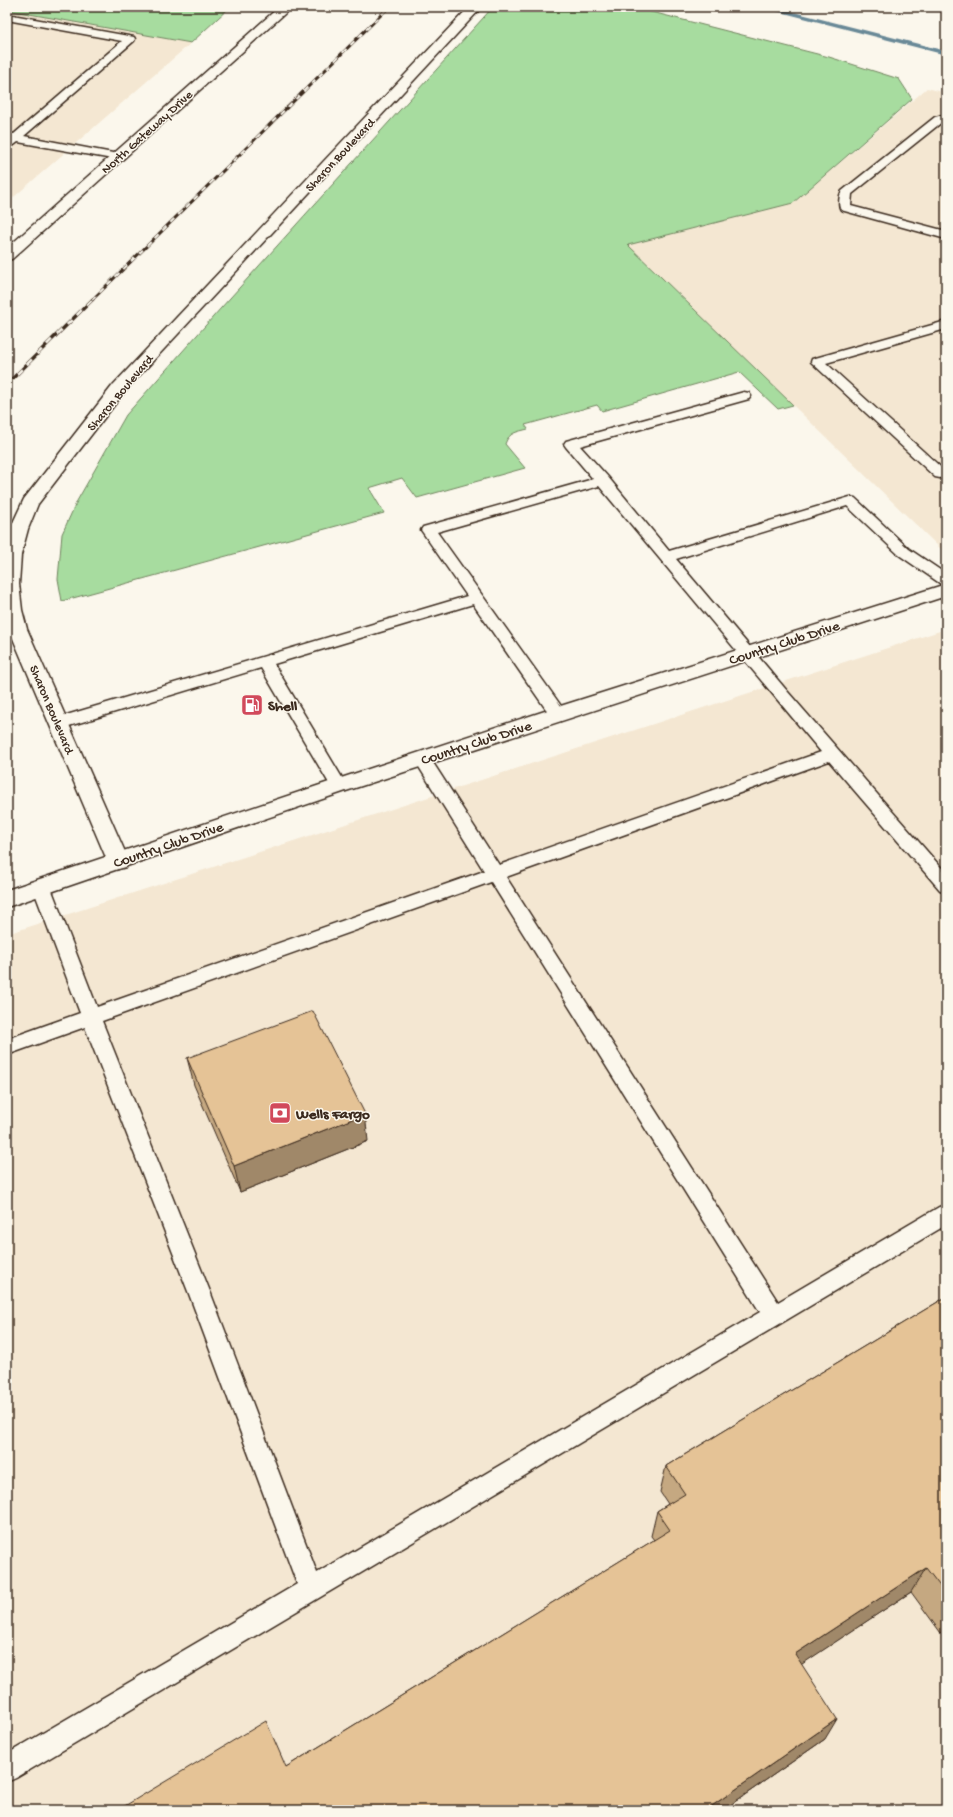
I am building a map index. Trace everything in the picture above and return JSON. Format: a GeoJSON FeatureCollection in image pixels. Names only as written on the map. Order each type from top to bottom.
{"type":"FeatureCollection","features":[{"type":"Feature","properties":{"kind":"street","name":"North Gateway Drive"},"geometry":{"type":"LineString","coordinates":[[7,256],[286,7]]}},
{"type":"Feature","properties":{"kind":"street","name":"Sharon Boulevard"},"geometry":{"type":"LineString","coordinates":[[118,861],[18,629],[12,610],[10,584],[12,555],[19,529],[30,504],[119,388],[476,7]]}},
{"type":"Feature","properties":{"kind":"street","name":"Country Club Drive"},"geometry":{"type":"LineString","coordinates":[[7,899],[339,786],[422,760],[558,714],[946,590]]}},
{"type":"Feature","properties":{"kind":"lane"},"geometry":{"type":"LineString","coordinates":[[7,17],[130,38],[11,137],[7,146]]}},
{"type":"Feature","properties":{"kind":"lane"},"geometry":{"type":"LineString","coordinates":[[946,119],[939,119],[846,193],[845,208],[946,236]]}},
{"type":"Feature","properties":{"kind":"lane"},"geometry":{"type":"LineString","coordinates":[[11,137],[118,157]]}},
{"type":"Feature","properties":{"kind":"lane"},"geometry":{"type":"LineString","coordinates":[[940,474],[816,362],[946,325]]}},
{"type":"Feature","properties":{"kind":"lane"},"geometry":{"type":"LineString","coordinates":[[744,396],[571,444],[603,480],[746,654],[946,885]]}},
{"type":"Feature","properties":{"kind":"lane"},"geometry":{"type":"LineString","coordinates":[[558,714],[428,530],[603,480]]}},
{"type":"Feature","properties":{"kind":"lane"},"geometry":{"type":"LineString","coordinates":[[666,557],[850,501],[904,552],[946,581]]}},
{"type":"Feature","properties":{"kind":"lane"},"geometry":{"type":"LineString","coordinates":[[59,723],[476,598]]}},
{"type":"Feature","properties":{"kind":"lane"},"geometry":{"type":"LineString","coordinates":[[265,661],[339,786]]}},
{"type":"Feature","properties":{"kind":"lane"},"geometry":{"type":"LineString","coordinates":[[7,1046],[832,754]]}},
{"type":"Feature","properties":{"kind":"lane"},"geometry":{"type":"LineString","coordinates":[[422,760],[774,1315]]}},
{"type":"Feature","properties":{"kind":"lane"},"geometry":{"type":"LineString","coordinates":[[42,888],[197,1286],[312,1589]]}},
{"type":"Feature","properties":{"kind":"lane"},"geometry":{"type":"LineString","coordinates":[[7,1769],[946,1214]]}},
{"type":"Feature","properties":{"kind":"shaded area"},"geometry":{"type":"Polygon","coordinates":[[[7,10],[191,43],[7,203],[7,10]]]}},
{"type":"Feature","properties":{"kind":"shaded area"},"geometry":{"type":"Polygon","coordinates":[[[927,88],[946,93],[946,548],[941,549],[628,245],[793,203],[927,88]]]}},
{"type":"Feature","properties":{"kind":"shaded area"},"geometry":{"type":"Polygon","coordinates":[[[946,629],[946,1810],[7,1810],[7,934],[946,629]]]}},
{"type":"Feature","properties":{"kind":"green space"},"geometry":{"type":"Polygon","coordinates":[[[7,7],[230,7],[191,43],[7,10],[7,7]]]}},
{"type":"Feature","properties":{"kind":"green space"},"geometry":{"type":"Polygon","coordinates":[[[493,7],[632,7],[829,57],[899,79],[912,99],[793,203],[628,245],[793,405],[778,409],[739,372],[602,411],[597,405],[525,425],[528,429],[511,435],[505,444],[525,468],[417,498],[402,478],[369,488],[384,513],[62,601],[58,579],[62,534],[77,501],[126,415],[493,7]]]}},
{"type":"Feature","properties":{"kind":"building","name":"Wells Fargo"},"geometry":{"type":"Polygon","coordinates":[[[313,1011],[365,1114],[234,1166],[187,1058],[313,1011]]]}},
{"type":"Feature","properties":{"kind":"building"},"geometry":{"type":"Polygon","coordinates":[[[946,1297],[946,1594],[926,1568],[795,1654],[837,1719],[706,1810],[118,1810],[266,1721],[286,1767],[670,1530],[657,1511],[685,1494],[666,1466],[946,1297]]]}},
{"type":"Feature","properties":{"kind":"waterway"},"geometry":{"type":"LineString","coordinates":[[765,7],[946,53]]}},
{"type":"Feature","properties":{"kind":"railway"},"geometry":{"type":"LineString","coordinates":[[92,300],[389,7]]}},
{"type":"Feature","properties":{"kind":"railway"},"geometry":{"type":"LineString","coordinates":[[7,384],[93,299]]}},
{"type":"Feature","properties":{"kind":"place","name":"Shell"},"geometry":{"type":"Point","coordinates":[252,705]}},
{"type":"Feature","properties":{"kind":"place","name":"Wells Fargo"},"geometry":{"type":"Point","coordinates":[280,1113]}}]}
